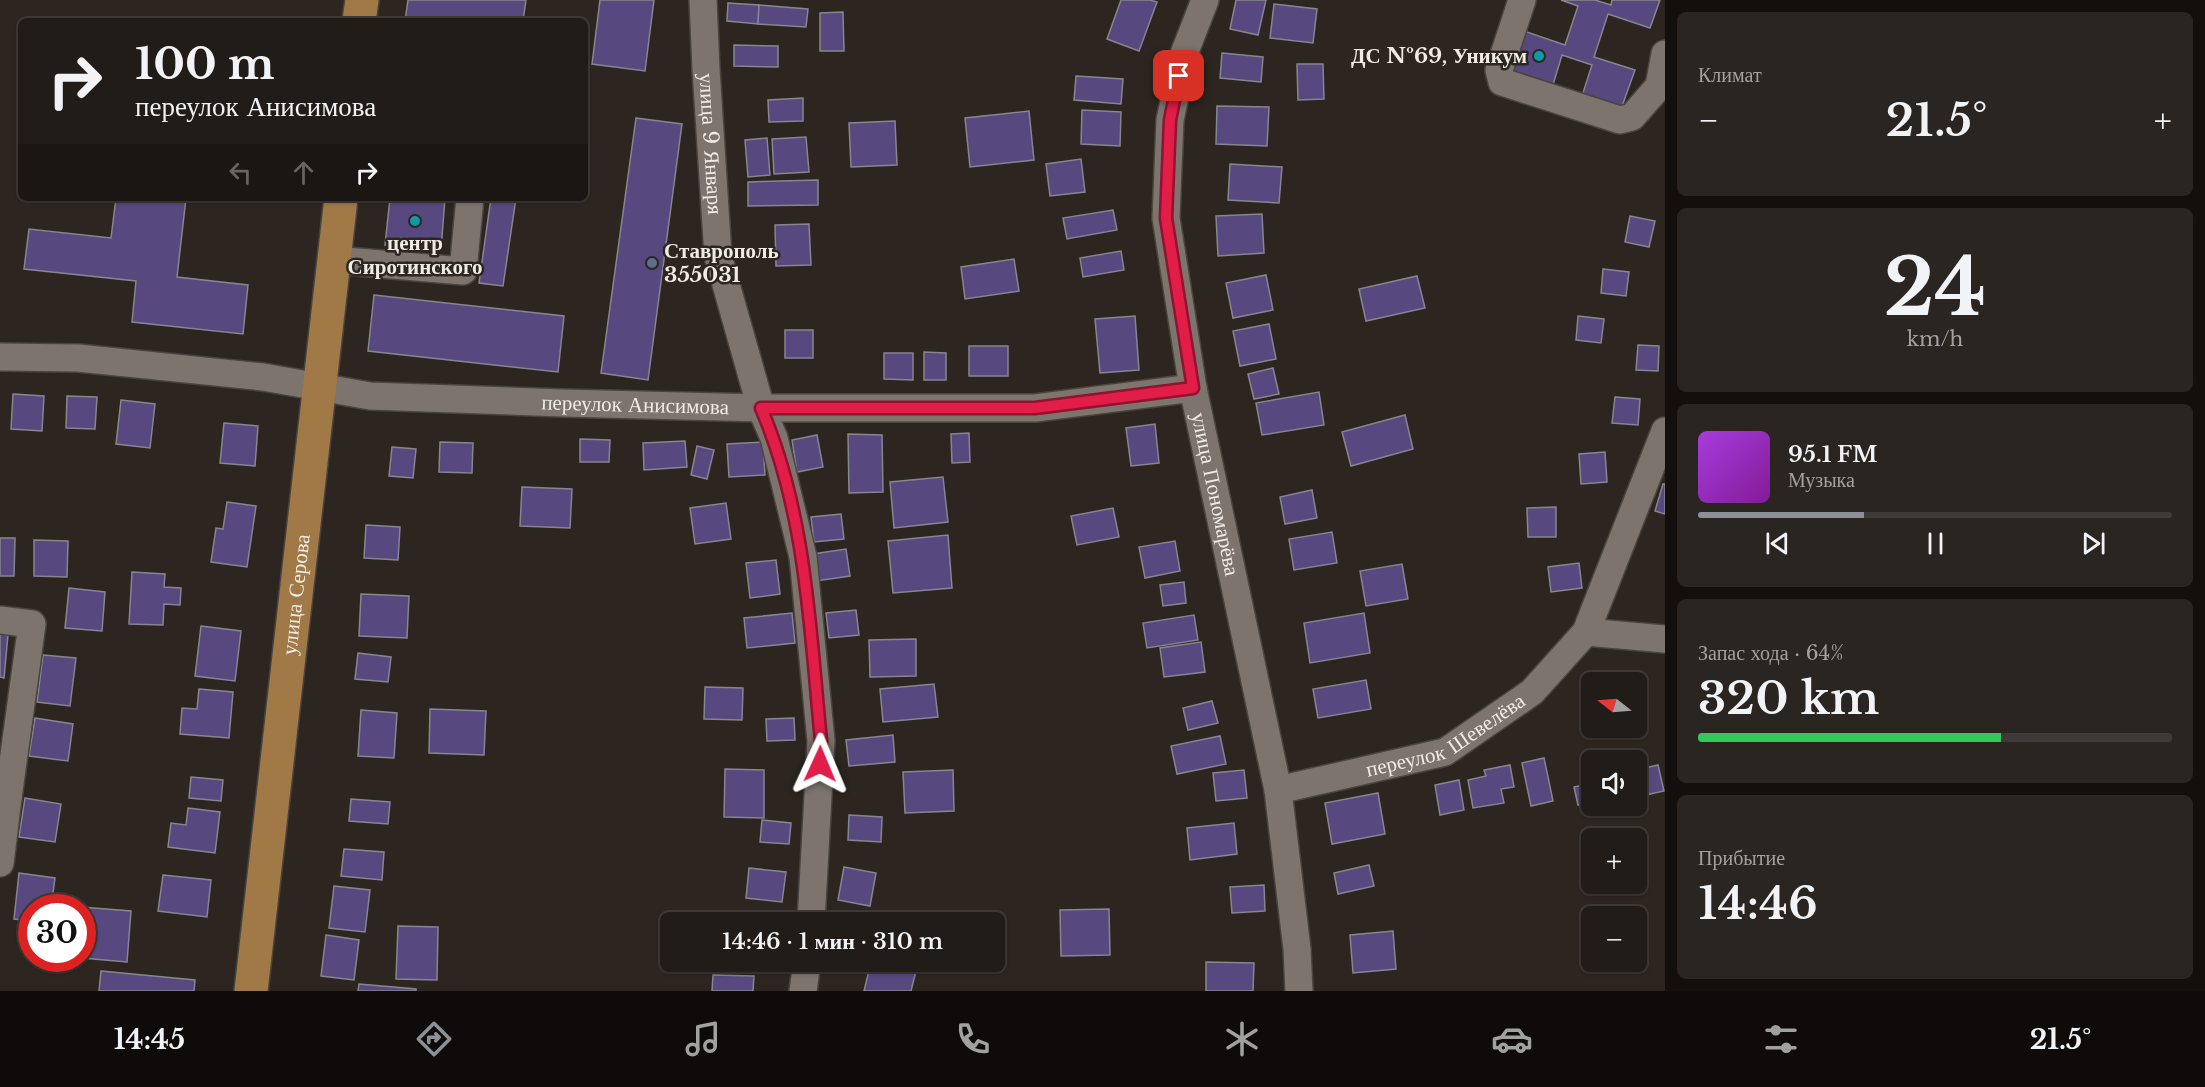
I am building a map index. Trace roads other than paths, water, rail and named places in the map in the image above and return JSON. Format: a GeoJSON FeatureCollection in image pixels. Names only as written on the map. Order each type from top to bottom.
{"type":"FeatureCollection","features":[{"type":"Feature","properties":{"kind":"main road"},"geometry":{"type":"LineString","coordinates":[[359,18],[362,0]]}},
{"type":"Feature","properties":{"kind":"main road","name":"улица Серова"},"geometry":{"type":"LineString","coordinates":[[251,991],[341,201]]}},
{"type":"Feature","properties":{"kind":"street","name":"улица 9 Января"},"geometry":{"type":"LineString","coordinates":[[703,0],[718,256],[761,408],[774,438],[803,557],[821,741],[812,912]]}},
{"type":"Feature","properties":{"kind":"street","name":"улица Пономарёва"},"geometry":{"type":"LineString","coordinates":[[1205,0],[1184,54],[1170,120],[1166,218],[1193,388],[1278,790],[1297,949],[1299,991]]}},
{"type":"Feature","properties":{"kind":"street"},"geometry":{"type":"LineString","coordinates":[[1522,0],[1499,70],[1502,82],[1620,120],[1632,117],[1659,86],[1665,54]]}},
{"type":"Feature","properties":{"kind":"street"},"geometry":{"type":"LineString","coordinates":[[334,260],[463,272],[470,201]]}},
{"type":"Feature","properties":{"kind":"street","name":"переулок Анисимова"},"geometry":{"type":"LineString","coordinates":[[0,357],[78,358],[263,377],[370,396],[563,403],[761,408],[1035,408],[1193,388]]}},
{"type":"Feature","properties":{"kind":"street","name":"переулок Шевелёва"},"geometry":{"type":"LineString","coordinates":[[1278,790],[1445,752],[1532,692],[1586,632],[1665,430]]}},
{"type":"Feature","properties":{"kind":"street"},"geometry":{"type":"LineString","coordinates":[[0,620],[32,624],[4,798],[0,863]]}},
{"type":"Feature","properties":{"kind":"street"},"geometry":{"type":"LineString","coordinates":[[1586,632],[1665,639]]}},
{"type":"Feature","properties":{"kind":"street"},"geometry":{"type":"LineString","coordinates":[[803,991],[806,972]]}},
{"type":"Feature","properties":{"kind":"place","name":"ДС №69, Уникум"},"geometry":{"type":"Point","coordinates":[1539,56]}},
{"type":"Feature","properties":{"kind":"place","name":"центр Сиротинского"},"geometry":{"type":"Point","coordinates":[415,221]}},
{"type":"Feature","properties":{"kind":"place","name":"Ставрополь 355031"},"geometry":{"type":"Point","coordinates":[652,263]}}]}
